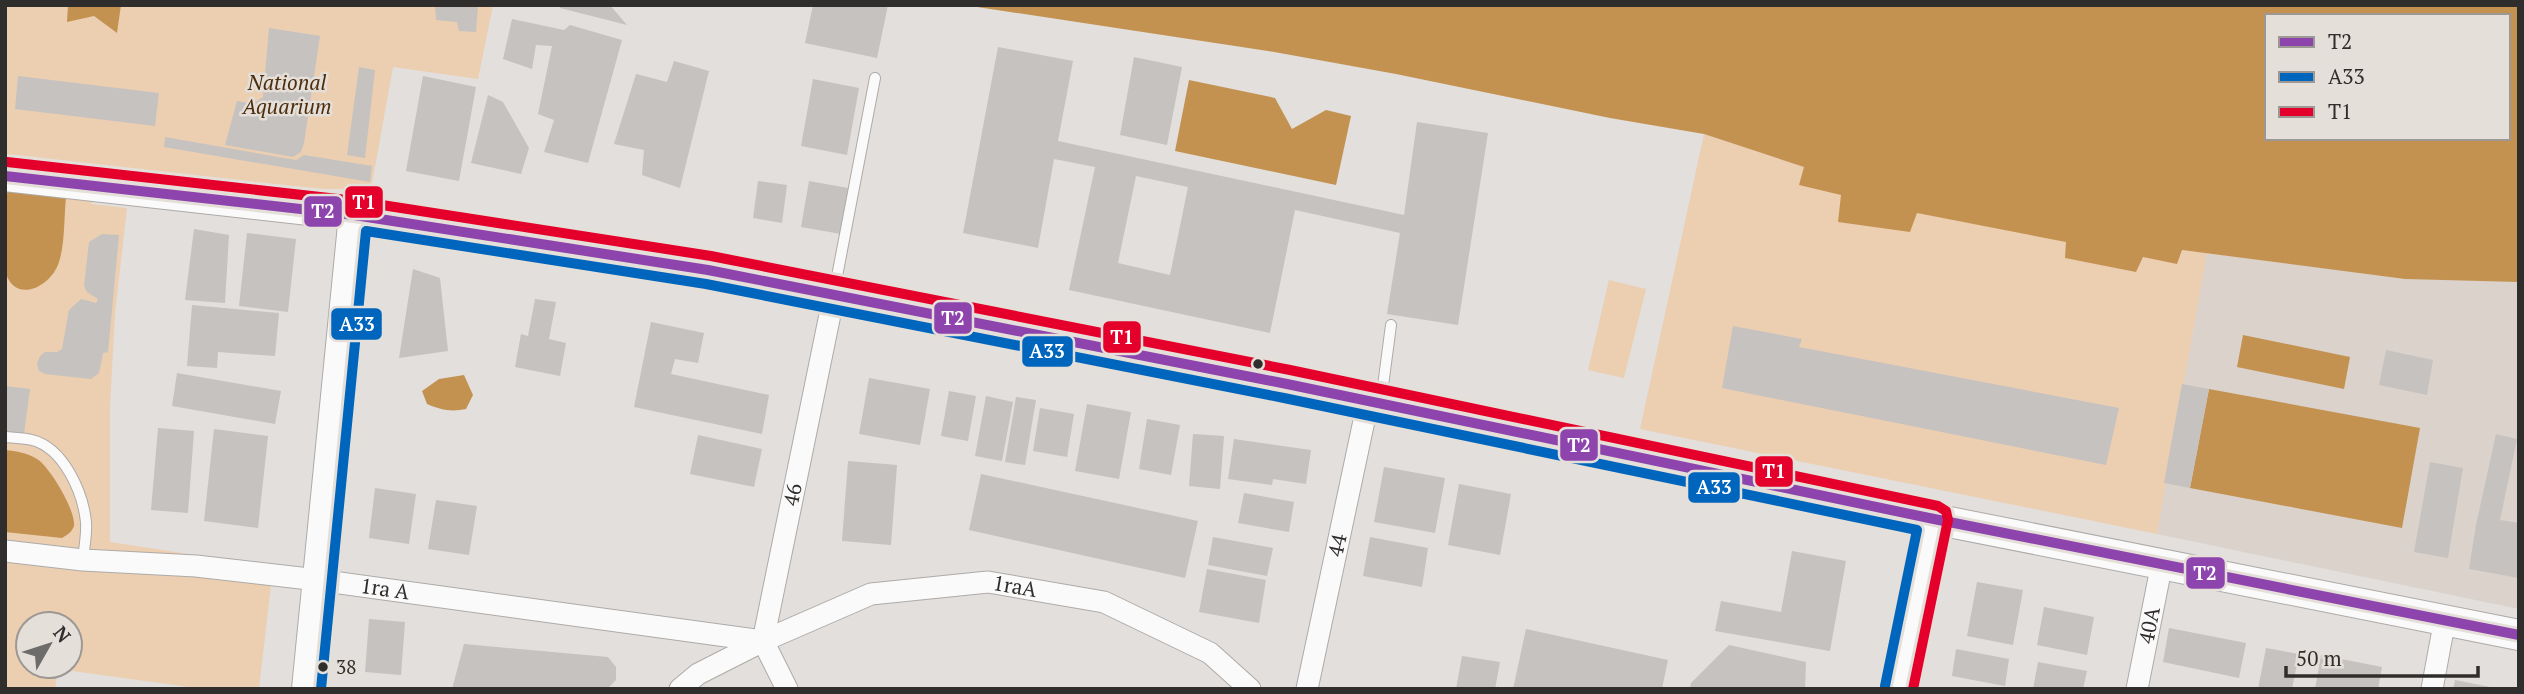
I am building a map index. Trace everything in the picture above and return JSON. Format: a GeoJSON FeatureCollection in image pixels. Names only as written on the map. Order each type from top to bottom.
{"type":"FeatureCollection","features":[{"type":"Feature","properties":{"kind":"street"},"geometry":{"type":"LineString","coordinates":[[5,176],[354,215],[708,270],[1287,384],[1934,519],[2519,635]]}},
{"type":"Feature","properties":{"kind":"street"},"geometry":{"type":"LineString","coordinates":[[307,689],[354,215]]}},
{"type":"Feature","properties":{"kind":"street","name":"46"},"geometry":{"type":"LineString","coordinates":[[763,641],[834,295]]}},
{"type":"Feature","properties":{"kind":"street","name":"44"},"geometry":{"type":"LineString","coordinates":[[1307,689],[1374,403]]}},
{"type":"Feature","properties":{"kind":"street"},"geometry":{"type":"LineString","coordinates":[[1899,689],[1934,519]]}},
{"type":"Feature","properties":{"kind":"street","name":"1ra A"},"geometry":{"type":"LineString","coordinates":[[5,551],[83,560],[196,566],[318,580],[763,641]]}},
{"type":"Feature","properties":{"kind":"street","name":"40A"},"geometry":{"type":"LineString","coordinates":[[2137,689],[2162,563]]}},
{"type":"Feature","properties":{"kind":"street","name":"1raA"},"geometry":{"type":"LineString","coordinates":[[680,689],[698,674],[763,641],[871,594],[988,582],[1104,602],[1210,653],[1250,689]]}},
{"type":"Feature","properties":{"kind":"street"},"geometry":{"type":"LineString","coordinates":[[2432,689],[2445,620]]}},
{"type":"Feature","properties":{"kind":"street"},"geometry":{"type":"LineString","coordinates":[[763,641],[787,689]]}},
{"type":"Feature","properties":{"kind":"lane"},"geometry":{"type":"LineString","coordinates":[[834,295],[875,78]]}},
{"type":"Feature","properties":{"kind":"lane"},"geometry":{"type":"LineString","coordinates":[[1374,403],[1391,325]]}},
{"type":"Feature","properties":{"kind":"lane"},"geometry":{"type":"LineString","coordinates":[[5,437],[34,440],[46,447],[71,474],[82,498],[87,524],[83,560]]}},
{"type":"Feature","properties":{"kind":"shaded area"},"geometry":{"type":"Polygon","coordinates":[[[68,5],[121,5],[117,33],[94,16],[67,22],[68,5]]]}},
{"type":"Feature","properties":{"kind":"shaded area"},"geometry":{"type":"Polygon","coordinates":[[[964,5],[2519,5],[2519,282],[2405,279],[2182,250],[2177,264],[2143,257],[2136,272],[2065,258],[2066,242],[1917,213],[1910,232],[1838,222],[1841,195],[1799,185],[1804,167],[1704,134],[1610,118],[1268,51],[964,5]]]}},
{"type":"Feature","properties":{"kind":"shaded area"},"geometry":{"type":"Polygon","coordinates":[[[1189,80],[1275,98],[1292,129],[1326,110],[1351,116],[1336,185],[1175,151],[1189,80]]]}},
{"type":"Feature","properties":{"kind":"shaded area"},"geometry":{"type":"Polygon","coordinates":[[[8,188],[66,197],[59,262],[48,279],[32,289],[23,290],[16,287],[9,281],[5,270],[3,241],[8,188]]]}},
{"type":"Feature","properties":{"kind":"shaded area"},"geometry":{"type":"Polygon","coordinates":[[[2207,253],[2405,279],[2519,281],[2519,609],[2157,534],[2207,253]]]}},
{"type":"Feature","properties":{"kind":"shaded area"},"geometry":{"type":"Polygon","coordinates":[[[2243,335],[2350,357],[2344,389],[2237,367],[2243,335]]]}},
{"type":"Feature","properties":{"kind":"shaded area"},"geometry":{"type":"Polygon","coordinates":[[[464,375],[473,395],[466,409],[446,410],[427,404],[422,391],[439,379],[464,375]]]}},
{"type":"Feature","properties":{"kind":"shaded area"},"geometry":{"type":"Polygon","coordinates":[[[2209,389],[2420,428],[2402,528],[2190,488],[2209,389]]]}},
{"type":"Feature","properties":{"kind":"shaded area"},"geometry":{"type":"Polygon","coordinates":[[[5,450],[33,457],[49,471],[67,500],[74,519],[72,530],[62,538],[5,532],[5,450]]]}},
{"type":"Feature","properties":{"kind":"green space","name":"National Aquarium"},"geometry":{"type":"Polygon","coordinates":[[[5,5],[493,5],[478,79],[393,67],[371,189],[324,189],[97,168],[92,204],[127,208],[115,313],[110,406],[110,542],[273,567],[259,689],[203,689],[84,673],[84,610],[14,610],[14,680],[56,680],[55,689],[5,689],[5,5]]]}},
{"type":"Feature","properties":{"kind":"green space"},"geometry":{"type":"Polygon","coordinates":[[[1704,134],[1804,167],[2182,250],[2207,253],[2157,534],[1640,429],[1704,134]]]}},
{"type":"Feature","properties":{"kind":"green space"},"geometry":{"type":"Polygon","coordinates":[[[1609,280],[1646,289],[1624,378],[1588,370],[1609,280]]]}},
{"type":"Feature","properties":{"kind":"building"},"geometry":{"type":"Polygon","coordinates":[[[435,5],[478,5],[476,32],[459,31],[457,22],[436,20],[435,5]]]}},
{"type":"Feature","properties":{"kind":"building"},"geometry":{"type":"Polygon","coordinates":[[[560,5],[610,5],[627,25],[560,8],[560,5]]]}},
{"type":"Feature","properties":{"kind":"building"},"geometry":{"type":"Polygon","coordinates":[[[813,5],[888,5],[877,58],[805,43],[813,5]]]}},
{"type":"Feature","properties":{"kind":"building"},"geometry":{"type":"Polygon","coordinates":[[[512,19],[564,30],[570,25],[622,40],[588,163],[544,152],[554,120],[538,114],[552,46],[536,45],[532,69],[503,59],[512,19]]]}},
{"type":"Feature","properties":{"kind":"building"},"geometry":{"type":"Polygon","coordinates":[[[269,28],[320,36],[304,143],[301,152],[293,157],[225,145],[237,101],[253,104],[263,97],[269,28]]]}},
{"type":"Feature","properties":{"kind":"building"},"geometry":{"type":"Polygon","coordinates":[[[998,47],[1073,61],[1058,141],[1404,215],[1417,122],[1488,133],[1458,325],[1387,314],[1400,233],[1295,210],[1270,333],[1069,290],[1095,167],[1054,159],[1038,248],[963,233],[998,47]],[[1136,176],[1118,263],[1170,275],[1188,187],[1136,176]]]}},
{"type":"Feature","properties":{"kind":"building"},"geometry":{"type":"Polygon","coordinates":[[[1134,57],[1182,67],[1167,145],[1120,135],[1134,57]]]}},
{"type":"Feature","properties":{"kind":"building"},"geometry":{"type":"Polygon","coordinates":[[[674,61],[709,71],[680,188],[642,175],[644,150],[614,144],[636,74],[667,82],[674,61]]]}},
{"type":"Feature","properties":{"kind":"building"},"geometry":{"type":"Polygon","coordinates":[[[359,67],[375,70],[365,158],[347,155],[359,67]]]}},
{"type":"Feature","properties":{"kind":"building"},"geometry":{"type":"Polygon","coordinates":[[[18,76],[159,93],[155,126],[15,109],[18,76]]]}},
{"type":"Feature","properties":{"kind":"building"},"geometry":{"type":"Polygon","coordinates":[[[423,76],[476,87],[459,181],[406,171],[423,76]]]}},
{"type":"Feature","properties":{"kind":"building"},"geometry":{"type":"Polygon","coordinates":[[[813,79],[859,88],[847,155],[801,146],[813,79]]]}},
{"type":"Feature","properties":{"kind":"building"},"geometry":{"type":"Polygon","coordinates":[[[488,95],[503,102],[529,148],[521,174],[471,163],[488,95]]]}},
{"type":"Feature","properties":{"kind":"building"},"geometry":{"type":"Polygon","coordinates":[[[165,137],[296,160],[304,155],[372,166],[370,182],[164,147],[165,137]]]}},
{"type":"Feature","properties":{"kind":"building"},"geometry":{"type":"Polygon","coordinates":[[[758,181],[787,185],[782,223],[753,218],[758,181]]]}},
{"type":"Feature","properties":{"kind":"building"},"geometry":{"type":"Polygon","coordinates":[[[809,181],[848,188],[841,234],[801,227],[809,181]]]}},
{"type":"Feature","properties":{"kind":"building"},"geometry":{"type":"Polygon","coordinates":[[[194,229],[229,235],[225,303],[185,300],[194,229]]]}},
{"type":"Feature","properties":{"kind":"building"},"geometry":{"type":"Polygon","coordinates":[[[247,233],[296,239],[288,312],[239,306],[247,233]]]}},
{"type":"Feature","properties":{"kind":"building"},"geometry":{"type":"Polygon","coordinates":[[[102,234],[119,235],[108,352],[103,353],[99,373],[91,379],[45,374],[39,371],[37,364],[40,356],[45,352],[62,349],[69,310],[81,299],[96,303],[98,299],[87,292],[84,286],[89,242],[102,234]]]}},
{"type":"Feature","properties":{"kind":"building"},"geometry":{"type":"Polygon","coordinates":[[[413,269],[440,278],[448,351],[399,358],[413,269]]]}},
{"type":"Feature","properties":{"kind":"building"},"geometry":{"type":"Polygon","coordinates":[[[535,299],[556,302],[549,339],[566,343],[560,376],[515,367],[521,334],[528,336],[535,299]]]}},
{"type":"Feature","properties":{"kind":"building"},"geometry":{"type":"Polygon","coordinates":[[[192,305],[279,313],[275,356],[218,352],[217,368],[187,366],[192,305]]]}},
{"type":"Feature","properties":{"kind":"building"},"geometry":{"type":"Polygon","coordinates":[[[651,322],[704,333],[698,363],[675,359],[671,374],[769,395],[762,434],[634,407],[651,322]]]}},
{"type":"Feature","properties":{"kind":"building"},"geometry":{"type":"Polygon","coordinates":[[[1733,326],[1802,339],[1799,347],[2119,408],[2106,465],[1722,388],[1733,326]]]}},
{"type":"Feature","properties":{"kind":"building"},"geometry":{"type":"Polygon","coordinates":[[[2386,350],[2433,360],[2427,395],[2379,385],[2386,350]]]}},
{"type":"Feature","properties":{"kind":"building"},"geometry":{"type":"Polygon","coordinates":[[[177,373],[281,391],[275,424],[172,406],[177,373]]]}},
{"type":"Feature","properties":{"kind":"building"},"geometry":{"type":"Polygon","coordinates":[[[869,378],[930,389],[920,445],[859,434],[869,378]]]}},
{"type":"Feature","properties":{"kind":"building"},"geometry":{"type":"Polygon","coordinates":[[[2182,384],[2209,389],[2190,488],[2164,483],[2182,384]]]}},
{"type":"Feature","properties":{"kind":"building"},"geometry":{"type":"Polygon","coordinates":[[[5,386],[30,389],[24,434],[5,432],[5,386]]]}},
{"type":"Feature","properties":{"kind":"building"},"geometry":{"type":"Polygon","coordinates":[[[949,391],[976,396],[968,441],[941,436],[949,391]]]}},
{"type":"Feature","properties":{"kind":"building"},"geometry":{"type":"Polygon","coordinates":[[[986,396],[1013,402],[1002,461],[975,456],[986,396]]]}},
{"type":"Feature","properties":{"kind":"building"},"geometry":{"type":"Polygon","coordinates":[[[1016,397],[1036,400],[1025,465],[1005,462],[1016,397]]]}},
{"type":"Feature","properties":{"kind":"building"},"geometry":{"type":"Polygon","coordinates":[[[1087,404],[1131,412],[1119,479],[1075,471],[1087,404]]]}},
{"type":"Feature","properties":{"kind":"building"},"geometry":{"type":"Polygon","coordinates":[[[1040,408],[1074,414],[1067,457],[1033,451],[1040,408]]]}},
{"type":"Feature","properties":{"kind":"building"},"geometry":{"type":"Polygon","coordinates":[[[1147,419],[1180,425],[1171,475],[1139,469],[1147,419]]]}},
{"type":"Feature","properties":{"kind":"building"},"geometry":{"type":"Polygon","coordinates":[[[158,428],[194,431],[188,513],[151,510],[158,428]]]}},
{"type":"Feature","properties":{"kind":"building"},"geometry":{"type":"Polygon","coordinates":[[[214,429],[268,436],[258,528],[204,521],[214,429]]]}},
{"type":"Feature","properties":{"kind":"building"},"geometry":{"type":"Polygon","coordinates":[[[1193,434],[1224,436],[1220,489],[1189,486],[1193,434]]]}},
{"type":"Feature","properties":{"kind":"building"},"geometry":{"type":"Polygon","coordinates":[[[2496,434],[2517,439],[2500,520],[2519,523],[2519,578],[2469,569],[2496,434]]]}},
{"type":"Feature","properties":{"kind":"building"},"geometry":{"type":"Polygon","coordinates":[[[698,435],[762,449],[754,487],[690,474],[698,435]]]}},
{"type":"Feature","properties":{"kind":"building"},"geometry":{"type":"Polygon","coordinates":[[[1234,439],[1311,450],[1306,484],[1273,479],[1272,485],[1228,479],[1234,439]]]}},
{"type":"Feature","properties":{"kind":"building"},"geometry":{"type":"Polygon","coordinates":[[[848,461],[897,465],[891,545],[842,541],[848,461]]]}},
{"type":"Feature","properties":{"kind":"building"},"geometry":{"type":"Polygon","coordinates":[[[2430,462],[2463,468],[2448,558],[2414,552],[2430,462]]]}},
{"type":"Feature","properties":{"kind":"building"},"geometry":{"type":"Polygon","coordinates":[[[1384,467],[1445,478],[1435,533],[1374,522],[1384,467]]]}},
{"type":"Feature","properties":{"kind":"building"},"geometry":{"type":"Polygon","coordinates":[[[981,474],[1198,521],[1185,578],[969,530],[981,474]]]}},
{"type":"Feature","properties":{"kind":"building"},"geometry":{"type":"Polygon","coordinates":[[[1459,484],[1511,494],[1500,555],[1448,545],[1459,484]]]}},
{"type":"Feature","properties":{"kind":"building"},"geometry":{"type":"Polygon","coordinates":[[[375,488],[416,494],[409,544],[369,538],[375,488]]]}},
{"type":"Feature","properties":{"kind":"building"},"geometry":{"type":"Polygon","coordinates":[[[1244,493],[1294,502],[1289,532],[1238,523],[1244,493]]]}},
{"type":"Feature","properties":{"kind":"building"},"geometry":{"type":"Polygon","coordinates":[[[436,500],[477,506],[469,555],[428,549],[436,500]]]}},
{"type":"Feature","properties":{"kind":"building"},"geometry":{"type":"Polygon","coordinates":[[[1213,537],[1273,548],[1267,576],[1208,565],[1213,537]]]}},
{"type":"Feature","properties":{"kind":"building"},"geometry":{"type":"Polygon","coordinates":[[[1370,537],[1428,548],[1422,587],[1363,576],[1370,537]]]}},
{"type":"Feature","properties":{"kind":"building"},"geometry":{"type":"Polygon","coordinates":[[[1792,551],[1846,561],[1830,651],[1715,631],[1721,601],[1781,612],[1792,551]]]}},
{"type":"Feature","properties":{"kind":"building"},"geometry":{"type":"Polygon","coordinates":[[[1207,569],[1266,580],[1259,623],[1199,612],[1207,569]]]}},
{"type":"Feature","properties":{"kind":"building"},"geometry":{"type":"Polygon","coordinates":[[[1977,582],[2023,590],[2013,645],[1967,636],[1977,582]]]}},
{"type":"Feature","properties":{"kind":"building"},"geometry":{"type":"Polygon","coordinates":[[[2044,607],[2094,617],[2087,655],[2037,645],[2044,607]]]}},
{"type":"Feature","properties":{"kind":"building"},"geometry":{"type":"Polygon","coordinates":[[[369,619],[405,622],[401,675],[365,672],[369,619]]]}},
{"type":"Feature","properties":{"kind":"building"},"geometry":{"type":"Polygon","coordinates":[[[2169,628],[2246,643],[2239,678],[2163,662],[2169,628]]]}},
{"type":"Feature","properties":{"kind":"building"},"geometry":{"type":"Polygon","coordinates":[[[1526,629],[1668,660],[1662,689],[1513,689],[1526,629]]]}},
{"type":"Feature","properties":{"kind":"building"},"geometry":{"type":"Polygon","coordinates":[[[464,644],[608,657],[616,667],[616,680],[607,689],[452,689],[464,644]]]}},
{"type":"Feature","properties":{"kind":"building"},"geometry":{"type":"Polygon","coordinates":[[[1729,645],[1806,662],[1805,689],[1690,689],[1691,683],[1729,645]]]}},
{"type":"Feature","properties":{"kind":"building"},"geometry":{"type":"Polygon","coordinates":[[[2266,648],[2299,654],[2292,689],[2258,689],[2266,648]]]}},
{"type":"Feature","properties":{"kind":"building"},"geometry":{"type":"Polygon","coordinates":[[[1956,649],[2009,659],[2005,686],[1952,676],[1956,649]]]}},
{"type":"Feature","properties":{"kind":"building"},"geometry":{"type":"Polygon","coordinates":[[[2321,655],[2382,667],[2378,689],[2315,689],[2321,655]]]}},
{"type":"Feature","properties":{"kind":"building"},"geometry":{"type":"Polygon","coordinates":[[[1462,656],[1500,662],[1495,689],[1456,689],[1462,656]]]}},
{"type":"Feature","properties":{"kind":"building"},"geometry":{"type":"Polygon","coordinates":[[[2038,662],[2087,671],[2083,689],[2033,689],[2038,662]]]}},
{"type":"Feature","properties":{"kind":"building"},"geometry":{"type":"Polygon","coordinates":[[[2455,680],[2495,688],[2495,689],[2453,689],[2455,680]]]}},
{"type":"Feature","properties":{"kind":"transit line","name":"T1"},"geometry":{"type":"LineString","coordinates":[[7,162],[356,201],[711,256],[1290,370],[1938,506],[1946,511],[1948,520],[1913,689]]}},
{"type":"Feature","properties":{"kind":"transit line","name":"T2"},"geometry":{"type":"LineString","coordinates":[[5,176],[354,215],[708,270],[1287,384],[1934,519],[2519,635]]}},
{"type":"Feature","properties":{"kind":"transit line","name":"A33"},"geometry":{"type":"LineString","coordinates":[[321,689],[366,231],[706,284],[1284,398],[1917,530],[1885,686]]}},
{"type":"Feature","properties":{"kind":"place","name":"38"},"geometry":{"type":"Point","coordinates":[323,667]}}]}
